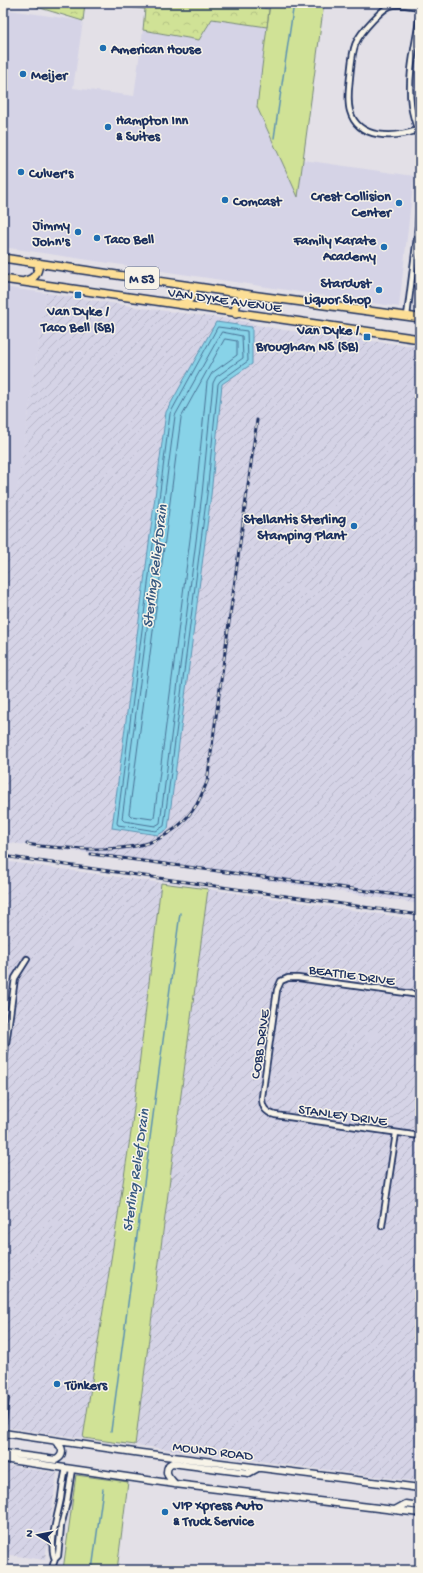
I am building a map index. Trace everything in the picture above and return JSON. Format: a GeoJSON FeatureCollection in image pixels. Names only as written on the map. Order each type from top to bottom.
{"type":"FeatureCollection","features":[{"type":"Feature","properties":{"kind":"main road","name":"VAN DYKE AVENUE"},"geometry":{"type":"LineString","coordinates":[[3,258],[251,295],[420,318]]}},
{"type":"Feature","properties":{"kind":"main road"},"geometry":{"type":"LineString","coordinates":[[21,282],[34,277],[38,270],[39,263]]}},
{"type":"Feature","properties":{"kind":"main road","name":"VAN DYKE AVENUE"},"geometry":{"type":"LineString","coordinates":[[3,279],[236,314],[420,339]]}},
{"type":"Feature","properties":{"kind":"main road"},"geometry":{"type":"LineString","coordinates":[[177,305],[185,303],[191,298],[193,286]]}},
{"type":"Feature","properties":{"kind":"main road"},"geometry":{"type":"LineString","coordinates":[[236,314],[235,309],[237,302],[243,297],[251,295]]}},
{"type":"Feature","properties":{"kind":"main road","name":"MOUND ROAD"},"geometry":{"type":"LineString","coordinates":[[3,1434],[420,1488]]}},
{"type":"Feature","properties":{"kind":"main road"},"geometry":{"type":"LineString","coordinates":[[3,1453],[54,1460],[59,1458],[62,1452],[61,1447],[56,1441]]}},
{"type":"Feature","properties":{"kind":"main road"},"geometry":{"type":"LineString","coordinates":[[3,1459],[175,1484],[420,1513]]}},
{"type":"Feature","properties":{"kind":"main road"},"geometry":{"type":"LineString","coordinates":[[175,1484],[166,1474],[169,1465],[172,1463],[249,1473],[258,1468]]}},
{"type":"Feature","properties":{"kind":"main road"},"geometry":{"type":"LineString","coordinates":[[395,1510],[406,1504],[420,1506]]}},
{"type":"Feature","properties":{"kind":"street"},"geometry":{"type":"LineString","coordinates":[[418,130],[392,136],[371,133],[360,127],[354,120],[349,110],[348,99],[353,50],[356,41],[363,32],[379,14],[389,7],[403,5],[420,7]]}},
{"type":"Feature","properties":{"kind":"street"},"geometry":{"type":"LineString","coordinates":[[420,14],[410,80],[413,115],[420,137]]}},
{"type":"Feature","properties":{"kind":"street"},"geometry":{"type":"LineString","coordinates":[[407,316],[420,202]]}},
{"type":"Feature","properties":{"kind":"street"},"geometry":{"type":"LineString","coordinates":[[3,1066],[16,978],[27,959]]}},
{"type":"Feature","properties":{"kind":"street","name":"BEATTIE DRIVE"},"geometry":{"type":"LineString","coordinates":[[281,981],[288,978],[298,978],[420,995]]}},
{"type":"Feature","properties":{"kind":"street","name":"COBB DRIVE"},"geometry":{"type":"LineString","coordinates":[[265,1110],[262,1104],[262,1097],[277,990],[281,981]]}},
{"type":"Feature","properties":{"kind":"street","name":"STANLEY DRIVE"},"geometry":{"type":"LineString","coordinates":[[265,1110],[270,1114],[280,1116],[420,1136]]}},
{"type":"Feature","properties":{"kind":"street"},"geometry":{"type":"LineString","coordinates":[[382,1226],[396,1133]]}},
{"type":"Feature","properties":{"kind":"street"},"geometry":{"type":"LineString","coordinates":[[3,1356],[3,1394],[6,1399],[3,1422]]}},
{"type":"Feature","properties":{"kind":"street"},"geometry":{"type":"LineString","coordinates":[[50,1570],[55,1559],[52,1554],[54,1525],[69,1468]]}},
{"type":"Feature","properties":{"kind":"shaded area"},"geometry":{"type":"Polygon","coordinates":[[[3,9],[83,21],[73,88],[134,96],[143,30],[199,40],[212,19],[267,27],[257,107],[298,196],[303,160],[414,176],[399,307],[3,247],[3,9]]]}},
{"type":"Feature","properties":{"kind":"shaded area"},"geometry":{"type":"Polygon","coordinates":[[[3,287],[46,293],[17,494],[3,492],[3,287]]]}},
{"type":"Feature","properties":{"kind":"shaded area","name":"Stellantis Sterling Stamping Plant"},"geometry":{"type":"Polygon","coordinates":[[[46,293],[143,308],[243,321],[284,330],[420,347],[420,904],[95,854],[3,842],[3,492],[17,493],[46,293]]]}},
{"type":"Feature","properties":{"kind":"shaded area"},"geometry":{"type":"Polygon","coordinates":[[[3,861],[161,883],[131,1132],[83,1438],[3,1427],[3,861]]]}},
{"type":"Feature","properties":{"kind":"shaded area"},"geometry":{"type":"Polygon","coordinates":[[[208,889],[420,920],[420,1482],[135,1445],[208,889]]]}},
{"type":"Feature","properties":{"kind":"shaded area"},"geometry":{"type":"Polygon","coordinates":[[[3,1465],[57,1473],[45,1560],[3,1554],[3,1465]]]}},
{"type":"Feature","properties":{"kind":"green space"},"geometry":{"type":"Polygon","coordinates":[[[31,3],[85,3],[83,21],[37,7],[31,3]]]}},
{"type":"Feature","properties":{"kind":"green space"},"geometry":{"type":"Polygon","coordinates":[[[92,3],[224,3],[269,9],[267,27],[212,19],[199,40],[143,30],[145,9],[92,3]]]}},
{"type":"Feature","properties":{"kind":"green space"},"geometry":{"type":"Polygon","coordinates":[[[270,3],[324,3],[298,197],[257,107],[270,3]]]}},
{"type":"Feature","properties":{"kind":"green space","name":"Sterling Relief Drain"},"geometry":{"type":"Polygon","coordinates":[[[161,883],[208,889],[135,1445],[83,1438],[131,1132],[161,883]]]}},
{"type":"Feature","properties":{"kind":"green space"},"geometry":{"type":"Polygon","coordinates":[[[76,1475],[128,1482],[117,1570],[63,1570],[76,1475]]]}},
{"type":"Feature","properties":{"kind":"water"},"geometry":{"type":"Polygon","coordinates":[[[216,322],[252,327],[252,364],[222,384],[211,495],[168,829],[158,835],[112,828],[166,412],[216,322]]]}},
{"type":"Feature","properties":{"kind":"waterway","name":"Sterling Relief Drain"},"geometry":{"type":"LineString","coordinates":[[274,138],[294,3]]}},
{"type":"Feature","properties":{"kind":"waterway","name":"Sterling Relief Drain"},"geometry":{"type":"LineString","coordinates":[[111,1431],[180,913]]}},
{"type":"Feature","properties":{"kind":"waterway","name":"Sterling Relief Drain"},"geometry":{"type":"LineString","coordinates":[[92,1570],[103,1489]]}},
{"type":"Feature","properties":{"kind":"railway"},"geometry":{"type":"LineString","coordinates":[[27,844],[89,849],[136,846],[163,837],[187,818],[197,804],[207,782],[257,420]]}},
{"type":"Feature","properties":{"kind":"railway"},"geometry":{"type":"LineString","coordinates":[[91,854],[420,898]]}},
{"type":"Feature","properties":{"kind":"railway"},"geometry":{"type":"LineString","coordinates":[[3,856],[420,915]]}},
{"type":"Feature","properties":{"kind":"place","name":"American House"},"geometry":{"type":"Point","coordinates":[103,48]}},
{"type":"Feature","properties":{"kind":"place","name":"Meijer"},"geometry":{"type":"Point","coordinates":[23,74]}},
{"type":"Feature","properties":{"kind":"place","name":"Hampton Inn & Suites"},"geometry":{"type":"Point","coordinates":[108,127]}},
{"type":"Feature","properties":{"kind":"place","name":"Culver's"},"geometry":{"type":"Point","coordinates":[21,172]}},
{"type":"Feature","properties":{"kind":"place","name":"Comcast"},"geometry":{"type":"Point","coordinates":[225,200]}},
{"type":"Feature","properties":{"kind":"place","name":"Crest Collision Center"},"geometry":{"type":"Point","coordinates":[399,203]}},
{"type":"Feature","properties":{"kind":"place","name":"Jimmy John's"},"geometry":{"type":"Point","coordinates":[78,232]}},
{"type":"Feature","properties":{"kind":"place","name":"Taco Bell"},"geometry":{"type":"Point","coordinates":[97,238]}},
{"type":"Feature","properties":{"kind":"place","name":"Family Karate Academy"},"geometry":{"type":"Point","coordinates":[384,247]}},
{"type":"Feature","properties":{"kind":"place","name":"Stardust Liquor Shop"},"geometry":{"type":"Point","coordinates":[379,290]}},
{"type":"Feature","properties":{"kind":"place","name":"Van Dyke / Taco Bell (SB)"},"geometry":{"type":"Point","coordinates":[78,295]}},
{"type":"Feature","properties":{"kind":"place","name":"Van Dyke / Brougham NS (SB)"},"geometry":{"type":"Point","coordinates":[367,337]}},
{"type":"Feature","properties":{"kind":"place","name":"Stellantis Sterling Stamping Plant"},"geometry":{"type":"Point","coordinates":[354,526]}},
{"type":"Feature","properties":{"kind":"place","name":"Tünkers"},"geometry":{"type":"Point","coordinates":[57,1384]}},
{"type":"Feature","properties":{"kind":"place","name":"VIP Xpress Auto & Truck Service"},"geometry":{"type":"Point","coordinates":[165,1512]}}]}
